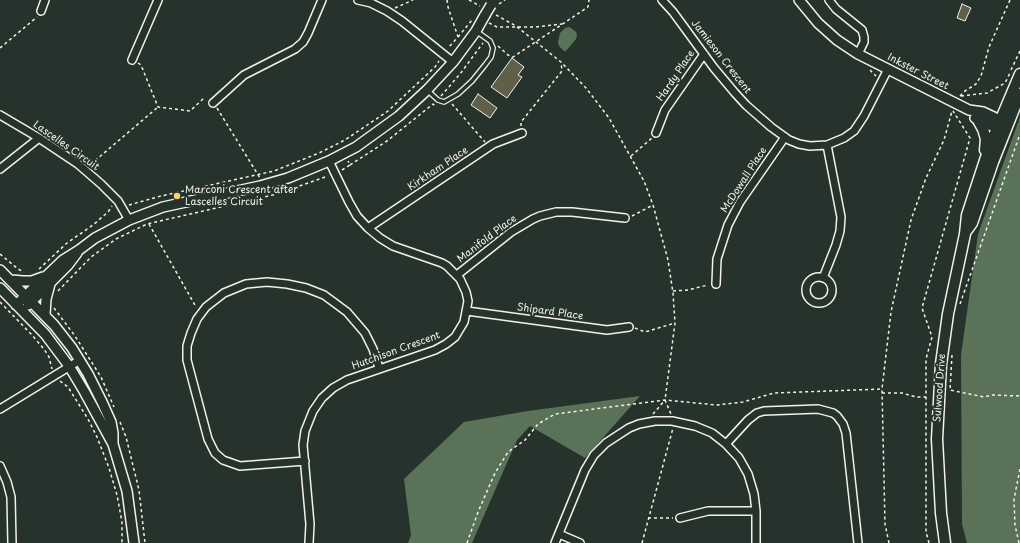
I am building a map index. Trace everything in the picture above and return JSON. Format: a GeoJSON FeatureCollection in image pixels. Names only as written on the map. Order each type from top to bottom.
{"type":"FeatureCollection","features":[{"type":"Feature","properties":{"kind":"main road","name":"Sulwood Drive"},"geometry":{"type":"LineString","coordinates":[[965,234],[972,223],[1001,125],[1020,74]]}},
{"type":"Feature","properties":{"kind":"main road","name":"Sulwood Drive"},"geometry":{"type":"LineString","coordinates":[[945,543],[937,464],[938,389],[948,314],[965,234],[967,215],[984,162],[1001,125],[1020,94]]}},
{"type":"Feature","properties":{"kind":"main road"},"geometry":{"type":"LineString","coordinates":[[978,120],[986,139],[984,162]]}},
{"type":"Feature","properties":{"kind":"street"},"geometry":{"type":"LineString","coordinates":[[41,11],[45,0]]}},
{"type":"Feature","properties":{"kind":"street"},"geometry":{"type":"LineString","coordinates":[[132,60],[158,0]]}},
{"type":"Feature","properties":{"kind":"street"},"geometry":{"type":"LineString","coordinates":[[213,103],[244,75],[295,49],[303,42],[322,0]]}},
{"type":"Feature","properties":{"kind":"street"},"geometry":{"type":"LineString","coordinates":[[358,0],[371,3],[390,12],[453,62]]}},
{"type":"Feature","properties":{"kind":"street","name":"Jamieson Crescent"},"geometry":{"type":"LineString","coordinates":[[662,0],[673,12],[735,94],[785,137],[799,144],[810,146],[827,145],[844,138],[858,126],[888,69]]}},
{"type":"Feature","properties":{"kind":"street","name":"Inkster Street"},"geometry":{"type":"LineString","coordinates":[[799,0],[818,23],[837,40],[858,54],[970,110],[983,112],[1001,125]]}},
{"type":"Feature","properties":{"kind":"street"},"geometry":{"type":"LineString","coordinates":[[829,0],[836,8],[862,30],[864,42],[858,54]]}},
{"type":"Feature","properties":{"kind":"street"},"geometry":{"type":"LineString","coordinates":[[19,308],[48,280],[63,260],[94,238],[129,220],[162,207],[264,185],[288,178],[329,161],[356,147],[400,116],[427,90],[453,62],[476,31],[489,8]]}},
{"type":"Feature","properties":{"kind":"street","name":"Hardy Place"},"geometry":{"type":"LineString","coordinates":[[656,133],[665,110],[704,54]]}},
{"type":"Feature","properties":{"kind":"street","name":"Inkster Street"},"geometry":{"type":"LineString","coordinates":[[970,110],[978,120],[1001,125]]}},
{"type":"Feature","properties":{"kind":"street","name":"Lascelles Circuit"},"geometry":{"type":"LineString","coordinates":[[0,115],[39,138],[102,184],[119,202],[129,220]]}},
{"type":"Feature","properties":{"kind":"street","name":"Kirkham Place"},"geometry":{"type":"LineString","coordinates":[[368,228],[490,147],[522,133]]}},
{"type":"Feature","properties":{"kind":"street","name":"McDowall Place"},"geometry":{"type":"LineString","coordinates":[[716,284],[717,259],[728,224],[740,202],[785,137]]}},
{"type":"Feature","properties":{"kind":"street"},"geometry":{"type":"LineString","coordinates":[[0,169],[39,138]]}},
{"type":"Feature","properties":{"kind":"street"},"geometry":{"type":"LineString","coordinates":[[823,278],[840,231],[841,217],[827,145]]}},
{"type":"Feature","properties":{"kind":"street","name":"Hutchison Crescent"},"geometry":{"type":"LineString","coordinates":[[309,543],[310,524],[304,445],[307,424],[313,411],[322,398],[333,388],[347,380],[435,350],[446,344],[459,332],[464,322],[468,301],[466,292],[457,276],[442,263],[393,246],[368,228],[357,216],[329,161]]}},
{"type":"Feature","properties":{"kind":"street","name":"Manifold Place"},"geometry":{"type":"LineString","coordinates":[[457,276],[511,232],[540,216],[556,212],[572,212],[625,218]]}},
{"type":"Feature","properties":{"kind":"street"},"geometry":{"type":"LineString","coordinates":[[0,270],[54,325],[80,360],[111,422],[113,444]]}},
{"type":"Feature","properties":{"kind":"street"},"geometry":{"type":"LineString","coordinates":[[11,280],[48,280]]}},
{"type":"Feature","properties":{"kind":"street"},"geometry":{"type":"LineString","coordinates":[[45,315],[48,280]]}},
{"type":"Feature","properties":{"kind":"street"},"geometry":{"type":"LineString","coordinates":[[305,461],[240,466],[223,460],[215,453],[208,439],[187,360],[189,340],[194,326],[201,315],[212,302],[224,293],[246,284],[266,282],[306,288],[324,295],[347,312],[365,333],[373,349],[379,368]]}},
{"type":"Feature","properties":{"kind":"street"},"geometry":{"type":"LineString","coordinates":[[0,288],[45,334],[69,366],[113,444],[127,491],[134,543]]}},
{"type":"Feature","properties":{"kind":"street","name":"Shipard Place"},"geometry":{"type":"LineString","coordinates":[[467,311],[607,330],[630,327]]}},
{"type":"Feature","properties":{"kind":"street"},"geometry":{"type":"LineString","coordinates":[[0,409],[80,360]]}},
{"type":"Feature","properties":{"kind":"street"},"geometry":{"type":"LineString","coordinates":[[726,444],[748,420],[757,413],[764,411],[818,409],[833,413],[843,424],[846,433],[858,543]]}},
{"type":"Feature","properties":{"kind":"street"},"geometry":{"type":"LineString","coordinates":[[555,543],[583,474],[594,455],[615,436],[629,428],[656,421],[675,421],[702,428],[712,433],[726,444],[739,458],[748,474],[754,494],[756,512],[756,543]]}},
{"type":"Feature","properties":{"kind":"street"},"geometry":{"type":"LineString","coordinates":[[0,466],[8,482],[11,497],[12,543]]}},
{"type":"Feature","properties":{"kind":"street"},"geometry":{"type":"LineString","coordinates":[[680,518],[708,511],[756,512]]}},
{"type":"Feature","properties":{"kind":"street"},"geometry":{"type":"LineString","coordinates":[[558,534],[580,543]]}},
{"type":"Feature","properties":{"kind":"lane"},"geometry":{"type":"LineString","coordinates":[[427,90],[437,100],[444,102],[458,94],[472,81],[491,57],[493,48],[487,38],[476,31]]}},
{"type":"Feature","properties":{"kind":"path"},"geometry":{"type":"LineString","coordinates":[[390,12],[396,7],[413,0]]}},
{"type":"Feature","properties":{"kind":"path"},"geometry":{"type":"LineString","coordinates":[[447,0],[458,37]]}},
{"type":"Feature","properties":{"kind":"path"},"geometry":{"type":"LineString","coordinates":[[469,0],[489,8],[518,27],[561,62],[586,88],[609,118],[631,156],[644,181],[653,205],[668,260],[673,291],[675,323],[665,400],[675,421],[642,543]]}},
{"type":"Feature","properties":{"kind":"path"},"geometry":{"type":"LineString","coordinates":[[496,43],[498,47],[513,57],[588,8],[589,0]]}},
{"type":"Feature","properties":{"kind":"path"},"geometry":{"type":"LineString","coordinates":[[955,94],[960,96],[976,84],[981,76],[989,47],[1010,0]]}},
{"type":"Feature","properties":{"kind":"path"},"geometry":{"type":"LineString","coordinates":[[0,48],[35,20],[41,11]]}},
{"type":"Feature","properties":{"kind":"path"},"geometry":{"type":"LineString","coordinates":[[37,271],[66,243],[93,225],[108,212],[113,205],[124,199],[129,205],[136,204],[161,196],[274,171],[298,162],[345,140],[388,111],[435,67],[474,17]]}},
{"type":"Feature","properties":{"kind":"path"},"geometry":{"type":"LineString","coordinates":[[350,165],[387,141],[437,100],[468,64],[487,38],[489,34],[487,29],[489,23],[497,27],[535,27],[562,24]]}},
{"type":"Feature","properties":{"kind":"path"},"geometry":{"type":"LineString","coordinates":[[132,60],[141,65],[158,107]]}},
{"type":"Feature","properties":{"kind":"path"},"geometry":{"type":"LineString","coordinates":[[522,133],[521,122],[562,71],[561,62]]}},
{"type":"Feature","properties":{"kind":"path"},"geometry":{"type":"LineString","coordinates":[[868,69],[876,75],[876,81]]}},
{"type":"Feature","properties":{"kind":"path"},"geometry":{"type":"LineString","coordinates":[[86,172],[97,159],[158,107],[190,111],[204,99],[213,103],[264,185]]}},
{"type":"Feature","properties":{"kind":"path"},"geometry":{"type":"LineString","coordinates":[[432,104],[438,107]]}},
{"type":"Feature","properties":{"kind":"path"},"geometry":{"type":"LineString","coordinates":[[448,106],[452,104],[490,147]]}},
{"type":"Feature","properties":{"kind":"path"},"geometry":{"type":"LineString","coordinates":[[889,543],[885,524],[882,389],[891,312],[911,220],[926,178],[944,140],[952,111]]}},
{"type":"Feature","properties":{"kind":"path"},"geometry":{"type":"LineString","coordinates":[[631,156],[656,133]]}},
{"type":"Feature","properties":{"kind":"path"},"geometry":{"type":"LineString","coordinates":[[959,307],[1020,134]]}},
{"type":"Feature","properties":{"kind":"path"},"geometry":{"type":"LineString","coordinates":[[56,292],[90,257],[116,239],[149,224],[277,194],[323,177],[328,176],[332,179]]}},
{"type":"Feature","properties":{"kind":"path"},"geometry":{"type":"LineString","coordinates":[[625,218],[637,214],[653,205]]}},
{"type":"Feature","properties":{"kind":"path"},"geometry":{"type":"LineString","coordinates":[[143,214],[201,315]]}},
{"type":"Feature","properties":{"kind":"path"},"geometry":{"type":"LineString","coordinates":[[0,254],[18,269],[26,273]]}},
{"type":"Feature","properties":{"kind":"path"},"geometry":{"type":"LineString","coordinates":[[673,291],[688,290],[716,284]]}},
{"type":"Feature","properties":{"kind":"path"},"geometry":{"type":"LineString","coordinates":[[0,302],[44,349],[49,358],[52,368],[51,371]]}},
{"type":"Feature","properties":{"kind":"path"},"geometry":{"type":"LineString","coordinates":[[630,327],[645,332],[675,323]]}},
{"type":"Feature","properties":{"kind":"path"},"geometry":{"type":"LineString","coordinates":[[952,352],[950,390],[984,397],[992,395],[1020,396]]}},
{"type":"Feature","properties":{"kind":"path"},"geometry":{"type":"LineString","coordinates":[[57,380],[63,382],[68,387],[97,437],[110,468],[122,522],[122,543]]}},
{"type":"Feature","properties":{"kind":"path"},"geometry":{"type":"LineString","coordinates":[[467,543],[478,512],[495,473],[508,452],[525,440],[538,424],[555,414],[665,400],[717,405],[743,402],[774,393],[882,389]]}},
{"type":"Feature","properties":{"kind":"path"},"geometry":{"type":"LineString","coordinates":[[882,393],[902,393],[916,397],[926,397]]}},
{"type":"Feature","properties":{"kind":"path"},"geometry":{"type":"LineString","coordinates":[[645,423],[665,400]]}},
{"type":"Feature","properties":{"kind":"path"},"geometry":{"type":"LineString","coordinates":[[1019,543],[1015,525],[1014,499],[1020,469]]}},
{"type":"Feature","properties":{"kind":"path"},"geometry":{"type":"LineString","coordinates":[[648,518],[680,518]]}},
{"type":"Feature","properties":{"kind":"green space"},"geometry":{"type":"Polygon","coordinates":[[[568,27],[576,32],[577,35],[576,39],[566,51],[564,51],[559,46],[558,42],[560,33],[568,27]]]}},
{"type":"Feature","properties":{"kind":"green space"},"geometry":{"type":"Polygon","coordinates":[[[1020,117],[1020,543],[967,543],[962,524],[961,355],[978,234],[1020,117]]]}},
{"type":"Feature","properties":{"kind":"green space"},"geometry":{"type":"Polygon","coordinates":[[[640,396],[585,458],[530,426],[517,440],[472,543],[408,543],[411,535],[404,479],[464,422],[528,411],[640,396]]]}},
{"type":"Feature","properties":{"kind":"building"},"geometry":{"type":"Polygon","coordinates":[[[962,4],[971,8],[965,21],[957,18],[962,4]]]}},
{"type":"Feature","properties":{"kind":"building"},"geometry":{"type":"Polygon","coordinates":[[[512,58],[524,67],[518,75],[522,77],[507,98],[491,87],[512,58]]]}},
{"type":"Feature","properties":{"kind":"building"},"geometry":{"type":"Polygon","coordinates":[[[478,94],[497,108],[490,118],[471,105],[478,94]]]}},
{"type":"Feature","properties":{"kind":"place","name":"Marconi Crescent after Lascelles Circuit"},"geometry":{"type":"Point","coordinates":[177,196]}}]}
